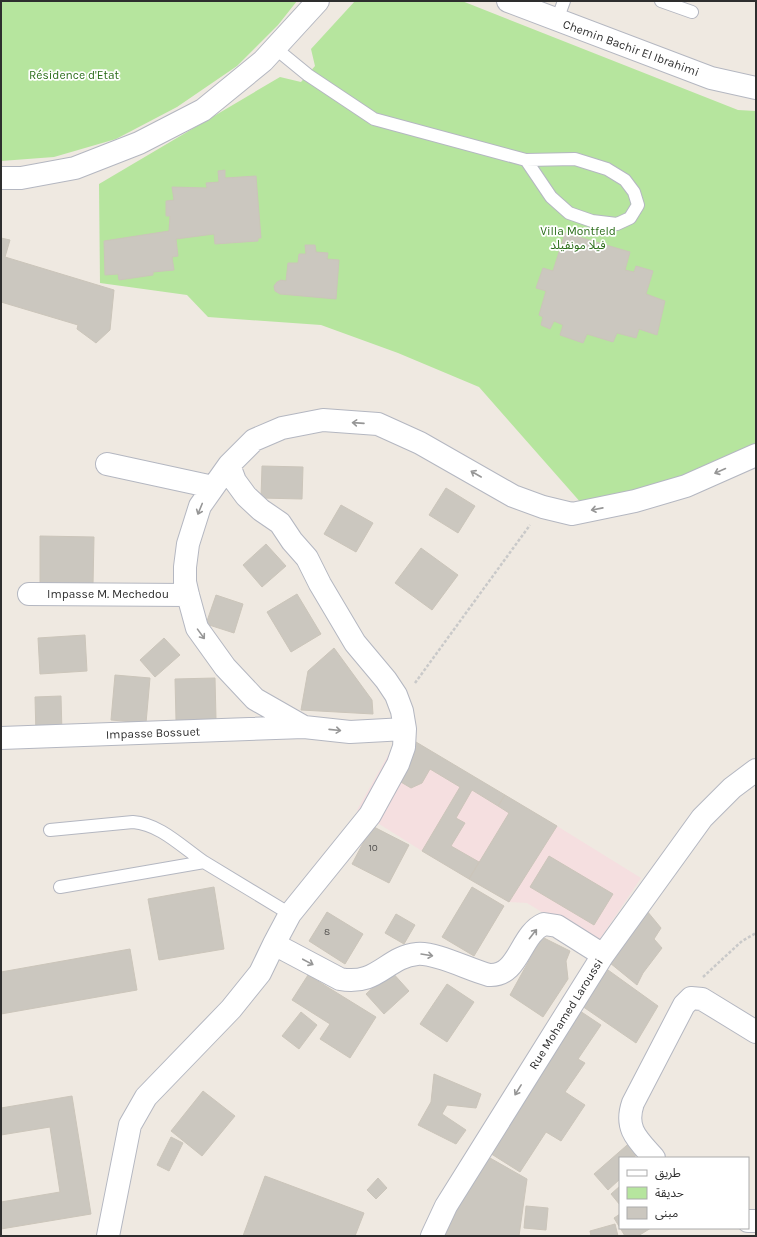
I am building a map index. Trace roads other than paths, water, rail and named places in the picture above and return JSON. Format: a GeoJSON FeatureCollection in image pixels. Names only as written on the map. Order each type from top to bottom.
{"type":"FeatureCollection","features":[{"type":"Feature","properties":{"kind":"street"},"geometry":{"type":"LineString","coordinates":[[1,178],[21,178],[75,168],[139,143],[203,110],[264,61],[318,1]]}},
{"type":"Feature","properties":{"kind":"street","name":"Chemin Bachir El Ibrahimi"},"geometry":{"type":"LineString","coordinates":[[508,1],[560,10],[711,78],[756,88]]}},
{"type":"Feature","properties":{"kind":"street"},"geometry":{"type":"LineString","coordinates":[[304,727],[255,699],[225,667],[197,628],[188,595],[185,567],[188,544],[200,506],[229,465],[254,440],[282,428],[323,420],[378,424],[420,443],[513,496],[543,507],[572,514],[635,501],[686,486],[756,455]]}},
{"type":"Feature","properties":{"kind":"street"},"geometry":{"type":"LineString","coordinates":[[107,464],[213,487]]}},
{"type":"Feature","properties":{"kind":"street"},"geometry":{"type":"LineString","coordinates":[[108,1236],[130,1125],[146,1097],[231,1009],[260,973],[290,914],[370,815],[398,764],[404,747],[405,729],[402,711],[396,695],[386,680],[355,643],[320,584],[307,558],[292,541],[280,523],[261,510],[246,496],[235,482],[229,465]]}},
{"type":"Feature","properties":{"kind":"street","name":"Impasse M. Mechedou"},"geometry":{"type":"LineString","coordinates":[[29,594],[188,595]]}},
{"type":"Feature","properties":{"kind":"street","name":"Impasse Bossuet"},"geometry":{"type":"LineString","coordinates":[[1,738],[304,727],[350,732],[405,729]]}},
{"type":"Feature","properties":{"kind":"street"},"geometry":{"type":"LineString","coordinates":[[603,955],[702,818],[732,788],[756,770]]}},
{"type":"Feature","properties":{"kind":"street","name":"Rue Mohamed Laroussi"},"geometry":{"type":"LineString","coordinates":[[274,944],[340,979],[350,981],[368,978],[396,961],[407,956],[418,954],[429,954],[488,976],[499,975],[508,970],[534,931],[544,924],[557,926],[603,955],[446,1206],[432,1236]]}},
{"type":"Feature","properties":{"kind":"street"},"geometry":{"type":"LineString","coordinates":[[653,1157],[634,1135],[631,1127],[630,1111],[684,1005],[691,998],[702,999],[756,1032]]}},
{"type":"Feature","properties":{"kind":"lane"},"geometry":{"type":"LineString","coordinates":[[661,1],[692,12]]}},
{"type":"Feature","properties":{"kind":"lane"},"geometry":{"type":"LineString","coordinates":[[275,48],[308,74],[374,119],[526,160],[576,160],[607,169],[625,180],[634,192],[638,205],[630,218],[617,224],[592,221],[569,213],[551,197],[526,160]]}},
{"type":"Feature","properties":{"kind":"lane"},"geometry":{"type":"LineString","coordinates":[[50,830],[133,822],[144,823],[158,830],[204,862],[290,914]]}},
{"type":"Feature","properties":{"kind":"lane"},"geometry":{"type":"LineString","coordinates":[[60,887],[204,862]]}},
{"type":"Feature","properties":{"kind":"park label","name":"Résidence d'Etat"},"geometry":{"type":"Point","coordinates":[74,75]}},
{"type":"Feature","properties":{"kind":"park label","name":"Villa Montfeld فيلا مونفيلد"},"geometry":{"type":"Point","coordinates":[578,238]}}]}
